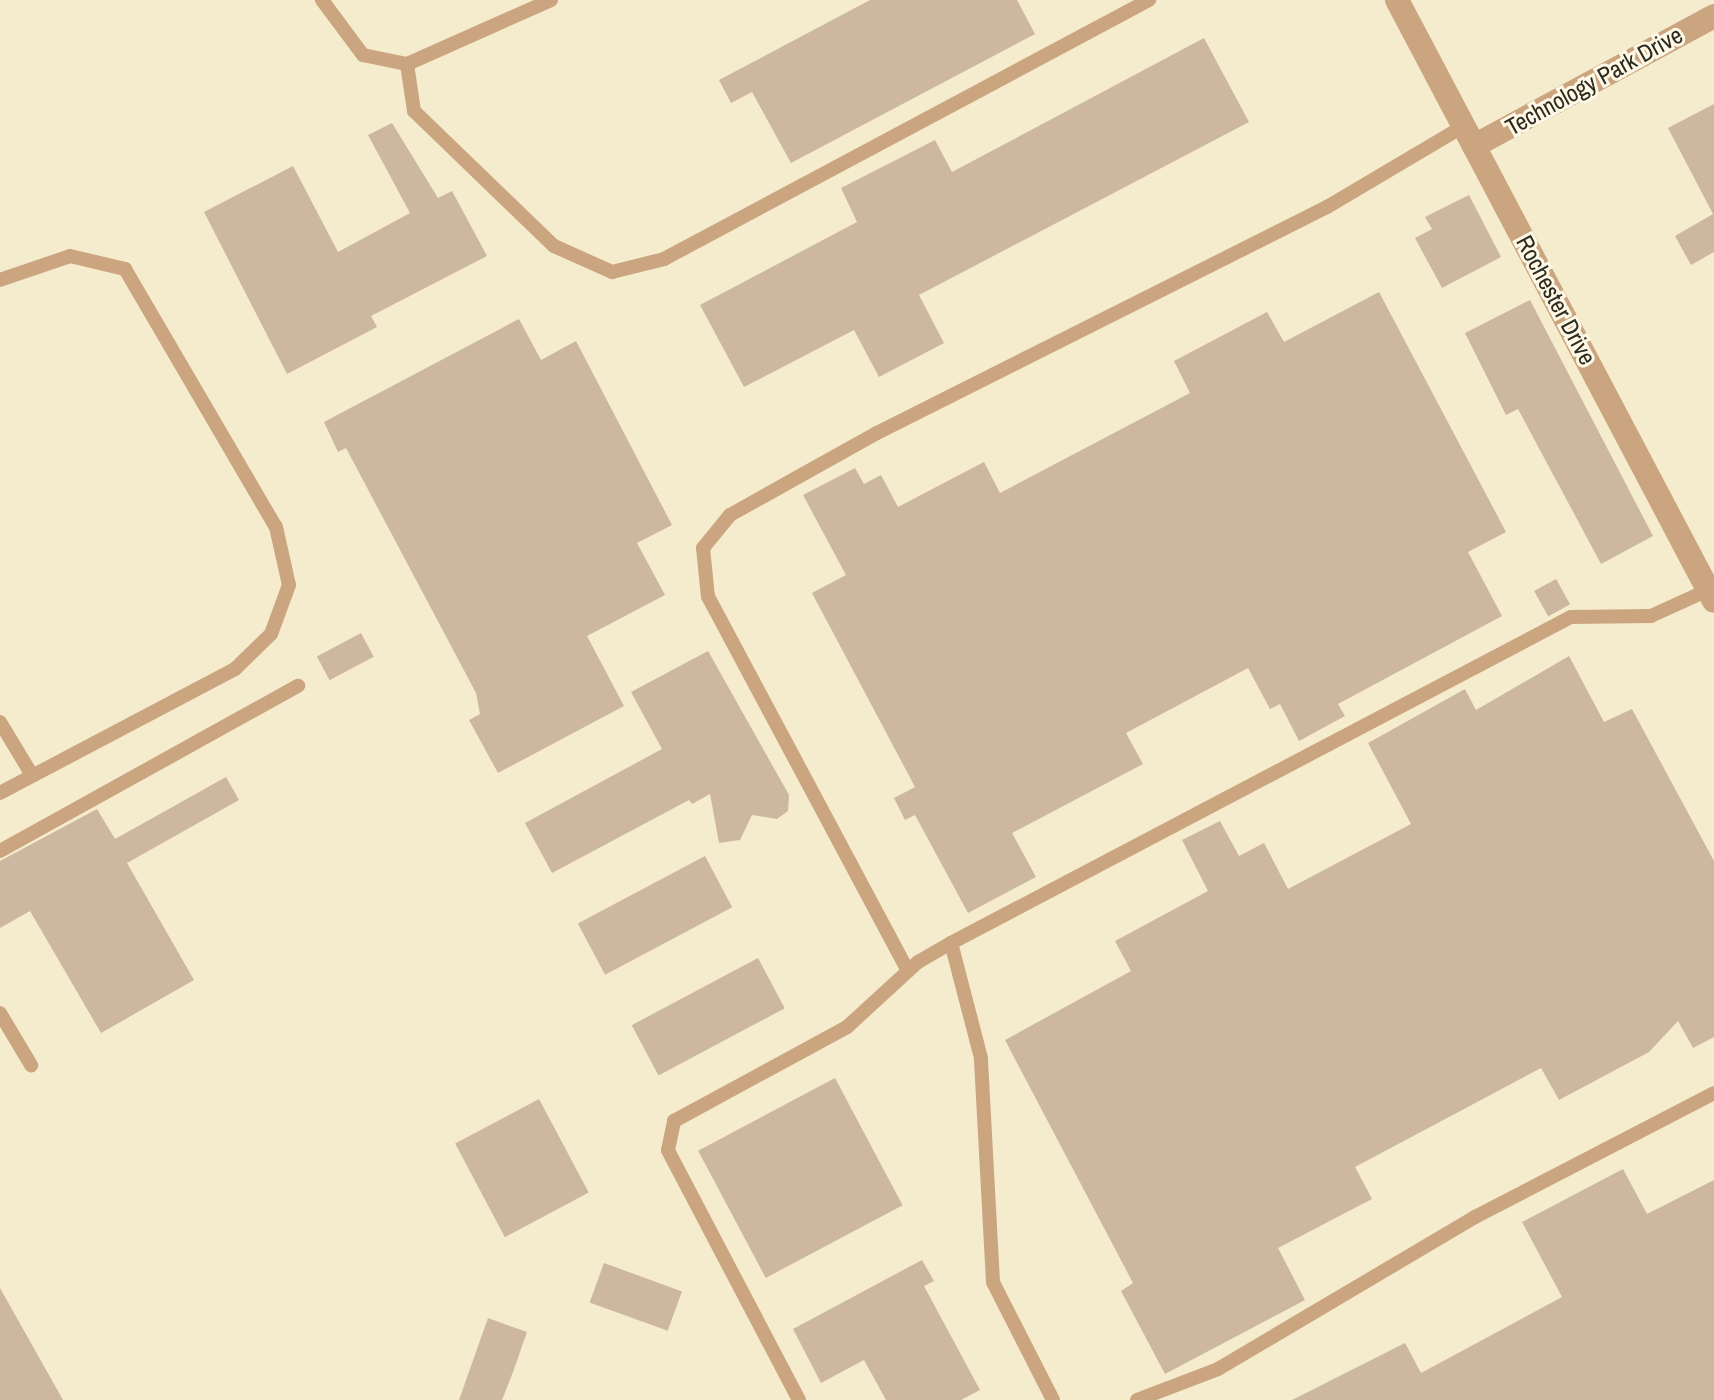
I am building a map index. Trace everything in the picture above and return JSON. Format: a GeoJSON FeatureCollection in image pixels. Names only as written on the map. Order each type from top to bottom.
{"type":"FeatureCollection","features":[{"type":"Feature","properties":{"kind":"street","name":"Rochester Drive"},"geometry":{"type":"LineString","coordinates":[[1397,0],[1711,596]]}},
{"type":"Feature","properties":{"kind":"street","name":"Technology Park Drive"},"geometry":{"type":"LineString","coordinates":[[1469,136],[1714,16]]}},
{"type":"Feature","properties":{"kind":"lane"},"geometry":{"type":"LineString","coordinates":[[322,0],[363,55],[407,64],[551,0]]}},
{"type":"Feature","properties":{"kind":"lane"},"geometry":{"type":"LineString","coordinates":[[407,64],[414,111],[554,246],[612,272],[664,259],[1149,0]]}},
{"type":"Feature","properties":{"kind":"lane"},"geometry":{"type":"LineString","coordinates":[[908,971],[708,597],[703,548],[730,515],[863,440],[1469,136]]}},
{"type":"Feature","properties":{"kind":"lane"},"geometry":{"type":"LineString","coordinates":[[0,280],[70,256],[125,269],[276,527],[289,585],[271,634],[235,669],[0,793]]}},
{"type":"Feature","properties":{"kind":"lane"},"geometry":{"type":"LineString","coordinates":[[799,1400],[668,1150],[674,1121],[847,1027],[908,971],[951,943],[1571,617],[1651,616],[1711,596]]}},
{"type":"Feature","properties":{"kind":"lane"},"geometry":{"type":"LineString","coordinates":[[0,851],[298,686]]}},
{"type":"Feature","properties":{"kind":"lane"},"geometry":{"type":"LineString","coordinates":[[0,722],[32,775]]}},
{"type":"Feature","properties":{"kind":"lane"},"geometry":{"type":"LineString","coordinates":[[951,943],[981,1058],[993,1282],[1053,1400]]}},
{"type":"Feature","properties":{"kind":"lane"},"geometry":{"type":"LineString","coordinates":[[0,1013],[31,1065]]}},
{"type":"Feature","properties":{"kind":"lane"},"geometry":{"type":"LineString","coordinates":[[1137,1400],[1218,1369],[1475,1217],[1714,1093]]}},
{"type":"Feature","properties":{"kind":"building"},"geometry":{"type":"Polygon","coordinates":[[[870,0],[1017,0],[1035,34],[791,163],[752,92],[731,103],[719,80],[870,0]]]}},
{"type":"Feature","properties":{"kind":"building"},"geometry":{"type":"Polygon","coordinates":[[[1204,38],[1249,122],[919,295],[944,343],[879,377],[854,330],[744,387],[700,305],[857,222],[841,188],[935,140],[952,172],[1204,38]]]}},
{"type":"Feature","properties":{"kind":"building"},"geometry":{"type":"Polygon","coordinates":[[[1714,104],[1714,252],[1691,265],[1675,236],[1713,214],[1668,128],[1714,104]]]}},
{"type":"Feature","properties":{"kind":"building"},"geometry":{"type":"Polygon","coordinates":[[[392,123],[438,198],[452,191],[487,256],[371,316],[377,327],[287,374],[204,212],[293,166],[338,252],[410,213],[368,135],[392,123]]]}},
{"type":"Feature","properties":{"kind":"building"},"geometry":{"type":"Polygon","coordinates":[[[1469,195],[1501,257],[1442,288],[1415,238],[1432,229],[1425,217],[1469,195]]]}},
{"type":"Feature","properties":{"kind":"building"},"geometry":{"type":"Polygon","coordinates":[[[1379,292],[1506,532],[1468,552],[1502,616],[1338,704],[1345,716],[1299,741],[1280,704],[1270,709],[1248,668],[1126,733],[1143,764],[1012,833],[1036,877],[968,913],[915,815],[905,820],[894,798],[915,787],[812,593],[846,575],[803,495],[855,468],[864,484],[881,475],[898,507],[984,462],[1000,493],[1190,393],[1174,361],[1267,312],[1284,342],[1379,292]]]}},
{"type":"Feature","properties":{"kind":"building"},"geometry":{"type":"Polygon","coordinates":[[[1530,300],[1653,536],[1601,564],[1518,409],[1506,415],[1465,333],[1530,300]]]}},
{"type":"Feature","properties":{"kind":"building"},"geometry":{"type":"Polygon","coordinates":[[[519,319],[541,360],[576,341],[672,525],[637,543],[665,595],[587,636],[624,706],[498,773],[469,720],[480,714],[476,693],[346,448],[338,452],[324,422],[519,319]]]}},
{"type":"Feature","properties":{"kind":"building"},"geometry":{"type":"Polygon","coordinates":[[[1556,579],[1570,604],[1548,616],[1534,591],[1556,579]]]}},
{"type":"Feature","properties":{"kind":"building"},"geometry":{"type":"Polygon","coordinates":[[[361,633],[374,657],[330,680],[317,656],[361,633]]]}},
{"type":"Feature","properties":{"kind":"building"},"geometry":{"type":"Polygon","coordinates":[[[708,651],[789,795],[788,811],[777,819],[752,815],[740,840],[719,843],[710,794],[692,804],[689,800],[552,873],[525,823],[662,749],[631,692],[708,651]]]}},
{"type":"Feature","properties":{"kind":"building"},"geometry":{"type":"Polygon","coordinates":[[[1569,656],[1604,722],[1632,709],[1714,861],[1714,1037],[1693,1048],[1678,1021],[1649,1052],[1559,1100],[1541,1068],[1355,1167],[1372,1199],[1278,1248],[1305,1300],[1165,1374],[1121,1291],[1133,1283],[1005,1040],[1131,971],[1115,941],[1208,891],[1182,840],[1220,821],[1239,856],[1264,843],[1288,889],[1411,824],[1368,743],[1465,689],[1476,710],[1569,656]]]}},
{"type":"Feature","properties":{"kind":"building"},"geometry":{"type":"Polygon","coordinates":[[[226,777],[239,800],[127,863],[194,980],[101,1033],[30,911],[0,928],[0,861],[97,809],[115,839],[226,777]]]}},
{"type":"Feature","properties":{"kind":"building"},"geometry":{"type":"Polygon","coordinates":[[[705,856],[732,907],[605,975],[578,924],[705,856]]]}},
{"type":"Feature","properties":{"kind":"building"},"geometry":{"type":"Polygon","coordinates":[[[758,958],[785,1008],[658,1075],[632,1025],[758,958]]]}},
{"type":"Feature","properties":{"kind":"building"},"geometry":{"type":"Polygon","coordinates":[[[835,1078],[903,1205],[766,1278],[698,1151],[835,1078]]]}},
{"type":"Feature","properties":{"kind":"building"},"geometry":{"type":"Polygon","coordinates":[[[539,1099],[589,1193],[505,1237],[455,1144],[539,1099]]]}},
{"type":"Feature","properties":{"kind":"building"},"geometry":{"type":"Polygon","coordinates":[[[1623,1169],[1647,1214],[1714,1180],[1714,1400],[1292,1400],[1405,1343],[1421,1373],[1562,1297],[1522,1222],[1623,1169]]]}},
{"type":"Feature","properties":{"kind":"building"},"geometry":{"type":"Polygon","coordinates":[[[922,1260],[934,1281],[924,1286],[980,1390],[961,1400],[886,1400],[864,1360],[821,1383],[793,1329],[922,1260]]]}},
{"type":"Feature","properties":{"kind":"building"},"geometry":{"type":"Polygon","coordinates":[[[604,1263],[682,1291],[668,1331],[590,1302],[604,1263]]]}},
{"type":"Feature","properties":{"kind":"building"},"geometry":{"type":"Polygon","coordinates":[[[0,1288],[63,1400],[0,1400],[0,1288]]]}},
{"type":"Feature","properties":{"kind":"building"},"geometry":{"type":"Polygon","coordinates":[[[488,1318],[527,1332],[513,1372],[502,1400],[459,1400],[488,1318]]]}}]}
